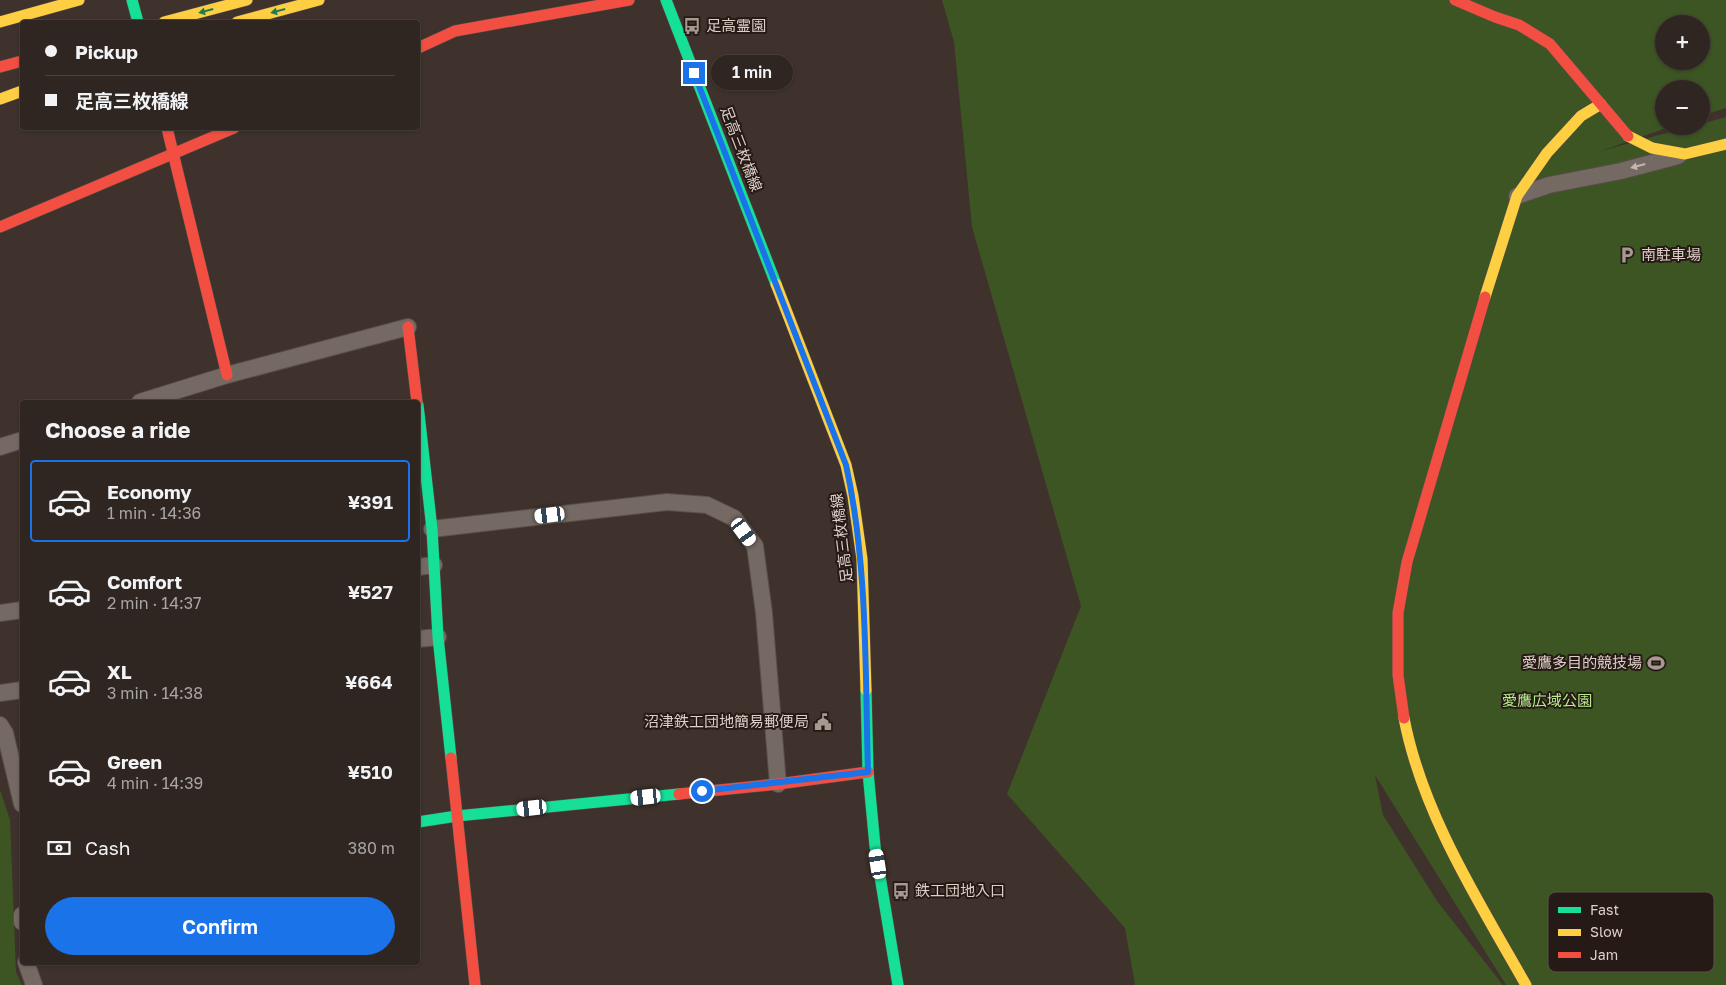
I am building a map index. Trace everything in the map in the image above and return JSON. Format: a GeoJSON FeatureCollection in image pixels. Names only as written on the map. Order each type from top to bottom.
{"type":"FeatureCollection","features":[{"type":"Feature","properties":{"kind":"main road"},"geometry":{"type":"LineString","coordinates":[[0,14],[69,0]]}},
{"type":"Feature","properties":{"kind":"main road"},"geometry":{"type":"LineString","coordinates":[[0,22],[79,0]]}},
{"type":"Feature","properties":{"kind":"main road"},"geometry":{"type":"LineString","coordinates":[[132,0],[137,20]]}},
{"type":"Feature","properties":{"kind":"main road"},"geometry":{"type":"LineString","coordinates":[[172,20],[247,0]]}},
{"type":"Feature","properties":{"kind":"main road"},"geometry":{"type":"LineString","coordinates":[[244,20],[319,0]]}},
{"type":"Feature","properties":{"kind":"main road"},"geometry":{"type":"LineString","coordinates":[[420,47],[455,31],[628,0]]}},
{"type":"Feature","properties":{"kind":"main road","name":"足高三枚橋線"},"geometry":{"type":"LineString","coordinates":[[666,0],[846,465],[853,496],[862,559],[868,772],[875,846],[898,985]]}},
{"type":"Feature","properties":{"kind":"main road"},"geometry":{"type":"LineString","coordinates":[[1455,0],[1519,25],[1550,44],[1629,137],[1652,148],[1685,154],[1726,144]]}},
{"type":"Feature","properties":{"kind":"main road"},"geometry":{"type":"LineString","coordinates":[[0,67],[20,62]]}},
{"type":"Feature","properties":{"kind":"main road"},"geometry":{"type":"LineString","coordinates":[[0,99],[20,93]]}},
{"type":"Feature","properties":{"kind":"main road"},"geometry":{"type":"LineString","coordinates":[[1526,985],[1475,894],[1430,806],[1414,763],[1404,720],[1398,675],[1398,613],[1407,562],[1459,381],[1517,196],[1547,153],[1575,122],[1581,116],[1601,104]]}},
{"type":"Feature","properties":{"kind":"main road"},"geometry":{"type":"LineString","coordinates":[[168,130],[227,375]]}},
{"type":"Feature","properties":{"kind":"main road"},"geometry":{"type":"LineString","coordinates":[[0,227],[229,130]]}},
{"type":"Feature","properties":{"kind":"main road"},"geometry":{"type":"LineString","coordinates":[[408,327],[417,400]]}},
{"type":"Feature","properties":{"kind":"main road"},"geometry":{"type":"LineString","coordinates":[[420,429],[432,529],[438,637],[475,985]]}},
{"type":"Feature","properties":{"kind":"main road"},"geometry":{"type":"LineString","coordinates":[[420,822],[457,816],[778,784],[868,772]]}},
{"type":"Feature","properties":{"kind":"street"},"geometry":{"type":"LineString","coordinates":[[1517,196],[1549,185],[1621,171],[1685,154]]}},
{"type":"Feature","properties":{"kind":"street"},"geometry":{"type":"LineString","coordinates":[[146,400],[227,375],[408,327]]}},
{"type":"Feature","properties":{"kind":"street"},"geometry":{"type":"LineString","coordinates":[[0,447],[20,441]]}},
{"type":"Feature","properties":{"kind":"street"},"geometry":{"type":"LineString","coordinates":[[432,529],[668,502],[706,505],[734,518],[754,546],[764,613],[778,784]]}},
{"type":"Feature","properties":{"kind":"street"},"geometry":{"type":"LineString","coordinates":[[420,567],[434,565]]}},
{"type":"Feature","properties":{"kind":"street"},"geometry":{"type":"LineString","coordinates":[[0,613],[20,610]]}},
{"type":"Feature","properties":{"kind":"street"},"geometry":{"type":"LineString","coordinates":[[420,639],[438,637]]}},
{"type":"Feature","properties":{"kind":"street"},"geometry":{"type":"LineString","coordinates":[[0,692],[20,690]]}},
{"type":"Feature","properties":{"kind":"street"},"geometry":{"type":"LineString","coordinates":[[0,725],[6,733],[20,795]]}},
{"type":"Feature","properties":{"kind":"street"},"geometry":{"type":"LineString","coordinates":[[27,965],[34,985]]}},
{"type":"Feature","properties":{"kind":"green space","name":"愛鷹広域公園"},"geometry":{"type":"Polygon","coordinates":[[[942,0],[1726,0],[1726,108],[1710,113],[1710,80],[1655,80],[1655,132],[1601,151],[1659,135],[1710,135],[1710,121],[1726,117],[1726,985],[1506,985],[1375,775],[1383,815],[1437,901],[1503,985],[1135,985],[1125,928],[1007,794],[1081,606],[972,227],[954,42],[942,0]]]}},
{"type":"Feature","properties":{"kind":"green space"},"geometry":{"type":"Polygon","coordinates":[[[0,790],[10,820],[16,972],[22,985],[0,985],[0,790]]]}},
{"type":"Feature","properties":{"kind":"traffic: fast"},"geometry":{"type":"LineString","coordinates":[[132,0],[137,20]]}},
{"type":"Feature","properties":{"kind":"traffic: fast"},"geometry":{"type":"LineString","coordinates":[[666,0],[776,284]]}},
{"type":"Feature","properties":{"kind":"traffic: fast"},"geometry":{"type":"LineString","coordinates":[[420,423],[432,529],[438,637],[451,758]]}},
{"type":"Feature","properties":{"kind":"traffic: fast"},"geometry":{"type":"LineString","coordinates":[[866,690],[868,772],[875,846],[898,985]]}},
{"type":"Feature","properties":{"kind":"traffic: fast"},"geometry":{"type":"LineString","coordinates":[[420,822],[457,816],[679,794]]}},
{"type":"Feature","properties":{"kind":"traffic: slow"},"geometry":{"type":"LineString","coordinates":[[0,22],[79,0]]}},
{"type":"Feature","properties":{"kind":"traffic: slow"},"geometry":{"type":"LineString","coordinates":[[172,20],[247,0]]}},
{"type":"Feature","properties":{"kind":"traffic: slow"},"geometry":{"type":"LineString","coordinates":[[244,20],[319,0]]}},
{"type":"Feature","properties":{"kind":"traffic: slow"},"geometry":{"type":"LineString","coordinates":[[0,99],[20,92]]}},
{"type":"Feature","properties":{"kind":"traffic: slow"},"geometry":{"type":"LineString","coordinates":[[1485,297],[1517,196],[1547,153],[1581,116],[1601,104]]}},
{"type":"Feature","properties":{"kind":"traffic: slow"},"geometry":{"type":"LineString","coordinates":[[1628,136],[1652,148],[1685,154],[1726,144]]}},
{"type":"Feature","properties":{"kind":"traffic: slow"},"geometry":{"type":"LineString","coordinates":[[776,284],[846,465],[853,496],[862,559],[866,690]]}},
{"type":"Feature","properties":{"kind":"traffic: slow"},"geometry":{"type":"LineString","coordinates":[[1404,718],[1412,753],[1438,822],[1471,889],[1526,985]]}},
{"type":"Feature","properties":{"kind":"traffic: jam"},"geometry":{"type":"LineString","coordinates":[[420,47],[455,31],[629,0]]}},
{"type":"Feature","properties":{"kind":"traffic: jam"},"geometry":{"type":"LineString","coordinates":[[1455,0],[1519,25],[1550,44],[1628,136]]}},
{"type":"Feature","properties":{"kind":"traffic: jam"},"geometry":{"type":"LineString","coordinates":[[0,67],[20,62]]}},
{"type":"Feature","properties":{"kind":"traffic: jam"},"geometry":{"type":"LineString","coordinates":[[167,130],[227,375]]}},
{"type":"Feature","properties":{"kind":"traffic: jam"},"geometry":{"type":"LineString","coordinates":[[0,227],[229,130]]}},
{"type":"Feature","properties":{"kind":"traffic: jam"},"geometry":{"type":"LineString","coordinates":[[1404,718],[1398,675],[1398,613],[1407,562],[1485,297]]}},
{"type":"Feature","properties":{"kind":"traffic: jam"},"geometry":{"type":"LineString","coordinates":[[408,327],[417,400]]}},
{"type":"Feature","properties":{"kind":"traffic: jam"},"geometry":{"type":"LineString","coordinates":[[451,758],[475,985]]}},
{"type":"Feature","properties":{"kind":"traffic: jam"},"geometry":{"type":"LineString","coordinates":[[679,794],[778,784],[868,772]]}},
{"type":"Feature","properties":{"kind":"place","name":"足高霊園"},"geometry":{"type":"Point","coordinates":[692,26]}},
{"type":"Feature","properties":{"kind":"place","name":"南駐車場"},"geometry":{"type":"Point","coordinates":[1627,255]}},
{"type":"Feature","properties":{"kind":"place","name":"愛鷹多目的競技場"},"geometry":{"type":"Point","coordinates":[1656,663]}},
{"type":"Feature","properties":{"kind":"place","name":"沼津鉄工団地簡易郵便局"},"geometry":{"type":"Point","coordinates":[823,722]}},
{"type":"Feature","properties":{"kind":"place","name":"鉄工団地入口"},"geometry":{"type":"Point","coordinates":[901,891]}},
{"type":"Feature","properties":{"kind":"route"},"geometry":{"type":"LineString","coordinates":[[694,73],[738,181],[846,465],[853,496],[862,559],[868,772],[778,784],[702,791]]}}]}
